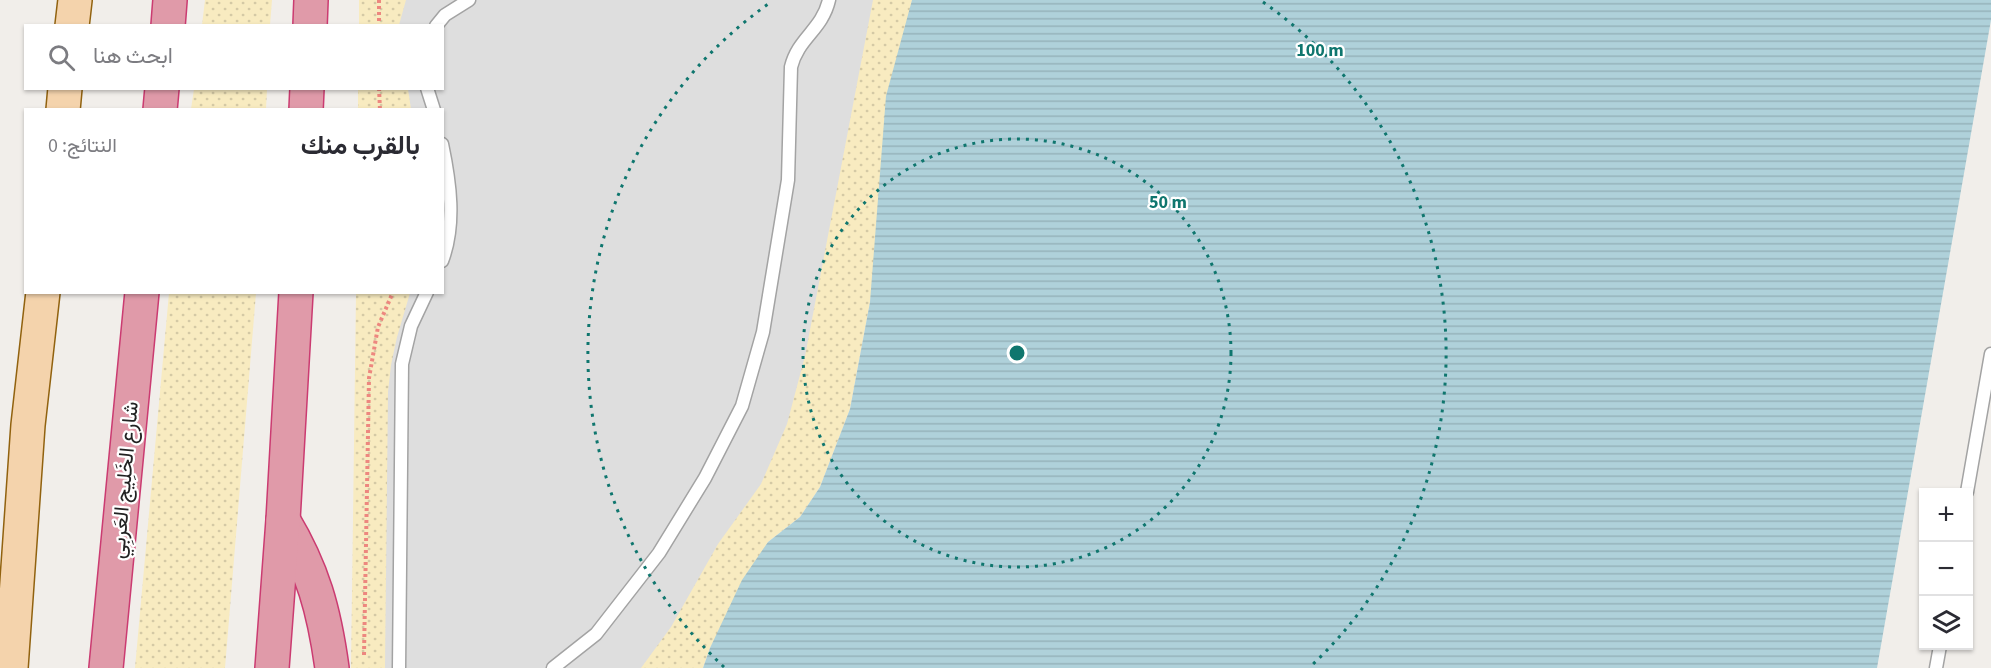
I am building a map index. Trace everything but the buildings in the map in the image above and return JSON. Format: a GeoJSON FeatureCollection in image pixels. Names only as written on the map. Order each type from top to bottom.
{"type":"FeatureCollection","features":[{"type":"Feature","properties":{"kind":"highway"},"geometry":{"type":"LineString","coordinates":[[168,24],[170,0]]}},
{"type":"Feature","properties":{"kind":"highway"},"geometry":{"type":"LineString","coordinates":[[310,24],[311,0]]}},
{"type":"Feature","properties":{"kind":"highway"},"geometry":{"type":"LineString","coordinates":[[160,108],[162,90]]}},
{"type":"Feature","properties":{"kind":"highway"},"geometry":{"type":"LineString","coordinates":[[306,108],[307,90]]}},
{"type":"Feature","properties":{"kind":"highway","name":"شارع الخَلِيج العَربِي"},"geometry":{"type":"LineString","coordinates":[[106,668],[142,294]]}},
{"type":"Feature","properties":{"kind":"highway"},"geometry":{"type":"LineString","coordinates":[[272,668],[296,294]]}},
{"type":"Feature","properties":{"kind":"highway"},"geometry":{"type":"LineString","coordinates":[[283,520],[298,545],[319,599],[332,668]]}},
{"type":"Feature","properties":{"kind":"main road"},"geometry":{"type":"LineString","coordinates":[[72,24],[75,0]]}},
{"type":"Feature","properties":{"kind":"main road"},"geometry":{"type":"LineString","coordinates":[[63,108],[65,90]]}},
{"type":"Feature","properties":{"kind":"main road"},"geometry":{"type":"LineString","coordinates":[[11,668],[28,425],[42,294]]}},
{"type":"Feature","properties":{"kind":"lane"},"geometry":{"type":"LineString","coordinates":[[437,24],[445,15],[469,0]]}},
{"type":"Feature","properties":{"kind":"lane"},"geometry":{"type":"LineString","coordinates":[[553,668],[596,634],[659,553],[705,478],[742,406],[763,332],[788,180],[791,67],[794,54],[822,21],[830,0]]}},
{"type":"Feature","properties":{"kind":"lane"},"geometry":{"type":"LineString","coordinates":[[428,90],[433,108]]}},
{"type":"Feature","properties":{"kind":"lane"},"geometry":{"type":"LineString","coordinates":[[444,160],[451,216],[444,253]]}},
{"type":"Feature","properties":{"kind":"lane"},"geometry":{"type":"LineString","coordinates":[[399,668],[402,364],[411,326],[426,294]]}},
{"type":"Feature","properties":{"kind":"lane"},"geometry":{"type":"LineString","coordinates":[[1968,488],[1991,354]]}},
{"type":"Feature","properties":{"kind":"lane"},"geometry":{"type":"LineString","coordinates":[[1936,668],[1939,650]]}},
{"type":"Feature","properties":{"kind":"path"},"geometry":{"type":"LineString","coordinates":[[379,0],[379,24]]}},
{"type":"Feature","properties":{"kind":"path"},"geometry":{"type":"LineString","coordinates":[[379,90],[380,108]]}},
{"type":"Feature","properties":{"kind":"path"},"geometry":{"type":"LineString","coordinates":[[364,656],[369,378],[378,327],[392,294]]}},
{"type":"Feature","properties":{"kind":"sand"},"geometry":{"type":"Polygon","coordinates":[[[205,0],[272,0],[270,24],[202,24],[205,0]]]}},
{"type":"Feature","properties":{"kind":"sand"},"geometry":{"type":"Polygon","coordinates":[[[359,0],[912,0],[870,302],[850,409],[820,487],[800,517],[768,542],[710,648],[703,668],[351,668],[356,294],[444,294],[444,108],[358,108],[358,90],[444,90],[444,24],[359,24],[359,0]]]}},
{"type":"Feature","properties":{"kind":"sand"},"geometry":{"type":"Polygon","coordinates":[[[194,90],[267,90],[266,108],[191,108],[194,90]]]}},
{"type":"Feature","properties":{"kind":"sand"},"geometry":{"type":"Polygon","coordinates":[[[169,294],[256,294],[225,668],[135,668],[169,294]]]}},
{"type":"Feature","properties":{"kind":"shaded area"},"geometry":{"type":"Polygon","coordinates":[[[406,0],[873,0],[805,356],[787,424],[761,484],[718,544],[671,627],[641,668],[385,668],[388,392],[391,365],[410,294],[444,294],[444,108],[411,108],[408,90],[444,90],[444,24],[399,24],[406,0]]]}},
{"type":"Feature","properties":{"kind":"water"},"geometry":{"type":"Polygon","coordinates":[[[912,0],[1991,0],[1991,20],[1877,668],[703,668],[742,580],[768,542],[800,517],[820,487],[850,409],[870,302],[886,96],[912,0]]]}}]}
